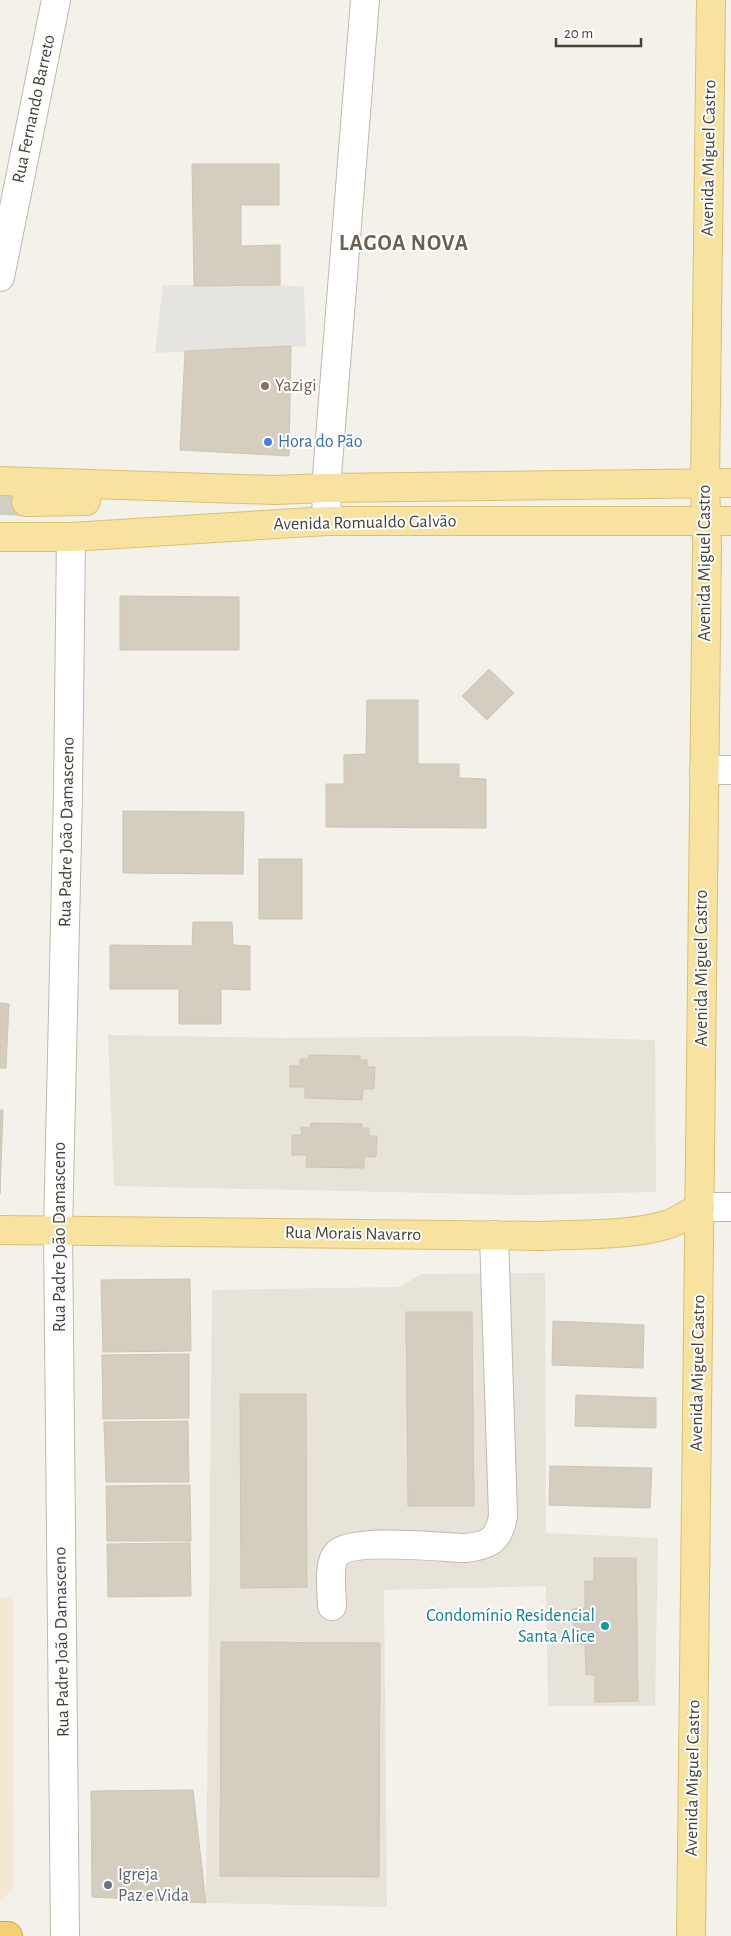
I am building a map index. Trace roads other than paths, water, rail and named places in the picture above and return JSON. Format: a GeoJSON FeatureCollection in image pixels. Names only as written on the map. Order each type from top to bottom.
{"type":"FeatureCollection","features":[{"type":"Feature","properties":{"kind":"highway"},"geometry":{"type":"LineString","coordinates":[[0,1936],[8,1936]]}},
{"type":"Feature","properties":{"kind":"main road","name":"Avenida Miguel Castro"},"geometry":{"type":"LineString","coordinates":[[691,1936],[704,770],[719,521],[711,0]]}},
{"type":"Feature","properties":{"kind":"main road","name":"Avenida Romualdo Galvão"},"geometry":{"type":"LineString","coordinates":[[0,481],[274,490],[718,483]]}},
{"type":"Feature","properties":{"kind":"main road"},"geometry":{"type":"LineString","coordinates":[[26,502],[230,496],[274,490]]}},
{"type":"Feature","properties":{"kind":"main road","name":"Avenida Romualdo Galvão"},"geometry":{"type":"LineString","coordinates":[[0,537],[71,538],[327,521],[719,521]]}},
{"type":"Feature","properties":{"kind":"main road","name":"Rua Morais Navarro"},"geometry":{"type":"LineString","coordinates":[[0,1230],[577,1235],[650,1229],[671,1224],[700,1207]]}},
{"type":"Feature","properties":{"kind":"street","name":"Rua Fernando Barreto"},"geometry":{"type":"LineString","coordinates":[[0,276],[56,0]]}},
{"type":"Feature","properties":{"kind":"street"},"geometry":{"type":"LineString","coordinates":[[327,521],[326,488],[365,0]]}},
{"type":"Feature","properties":{"kind":"street","name":"Rua Padre João Damasceno"},"geometry":{"type":"LineString","coordinates":[[65,1936],[58,1230],[68,793],[71,538]]}},
{"type":"Feature","properties":{"kind":"street"},"geometry":{"type":"LineString","coordinates":[[704,770],[731,770]]}},
{"type":"Feature","properties":{"kind":"street"},"geometry":{"type":"LineString","coordinates":[[700,1207],[731,1207]]}},
{"type":"Feature","properties":{"kind":"street"},"geometry":{"type":"LineString","coordinates":[[332,1606],[332,1564],[338,1553],[354,1545],[472,1548],[492,1541],[501,1531],[503,1516],[494,1235]]}},
{"type":"Feature","properties":{"kind":"tunnel"},"geometry":{"type":"LineString","coordinates":[[0,501],[26,502]]}},
{"type":"Feature","properties":{"kind":"place","name":"Yazigi"},"geometry":{"type":"Point","coordinates":[265,386]}},
{"type":"Feature","properties":{"kind":"place","name":"Hora do Pão"},"geometry":{"type":"Point","coordinates":[268,442]}},
{"type":"Feature","properties":{"kind":"place","name":"Condomínio Residencial Santa Alice"},"geometry":{"type":"Point","coordinates":[605,1626]}},
{"type":"Feature","properties":{"kind":"place","name":"Igreja Paz e Vida"},"geometry":{"type":"Point","coordinates":[108,1885]}},
{"type":"Feature","properties":{"kind":"district","name":"LAGOA NOVA"},"geometry":{"type":"Point","coordinates":[404,243]}}]}
